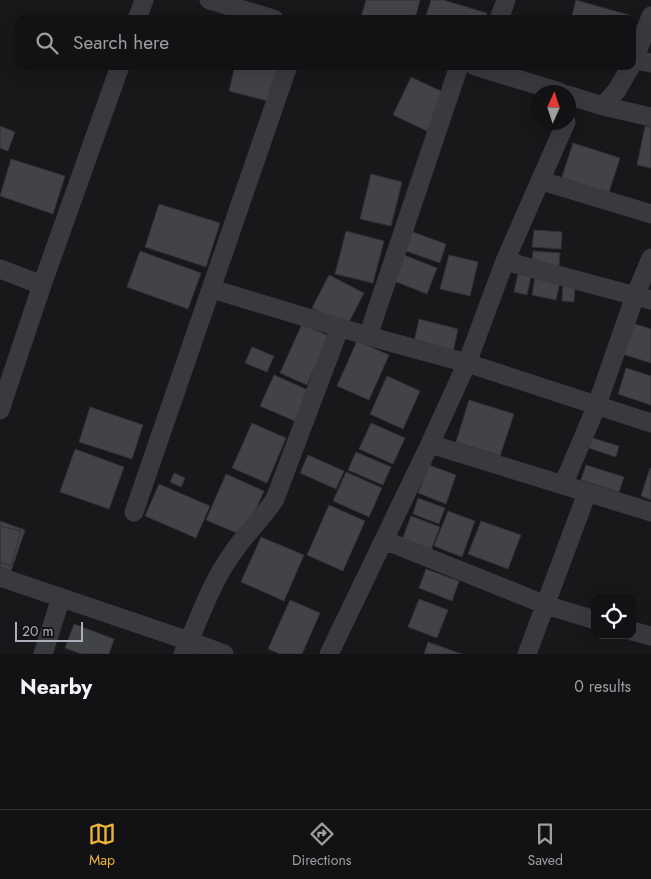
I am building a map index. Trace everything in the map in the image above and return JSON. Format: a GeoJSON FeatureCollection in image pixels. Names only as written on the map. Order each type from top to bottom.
{"type":"FeatureCollection","features":[{"type":"Feature","properties":{"kind":"street"},"geometry":{"type":"LineString","coordinates":[[138,15],[144,0]]}},
{"type":"Feature","properties":{"kind":"street"},"geometry":{"type":"LineString","coordinates":[[209,0],[236,4],[264,15]]}},
{"type":"Feature","properties":{"kind":"street"},"geometry":{"type":"LineString","coordinates":[[500,15],[506,0]]}},
{"type":"Feature","properties":{"kind":"street"},"geometry":{"type":"LineString","coordinates":[[637,63],[651,16]]}},
{"type":"Feature","properties":{"kind":"street"},"geometry":{"type":"LineString","coordinates":[[0,410],[42,285],[119,70]]}},
{"type":"Feature","properties":{"kind":"street"},"geometry":{"type":"LineString","coordinates":[[134,512],[287,70]]}},
{"type":"Feature","properties":{"kind":"street"},"geometry":{"type":"LineString","coordinates":[[368,336],[458,70]]}},
{"type":"Feature","properties":{"kind":"street"},"geometry":{"type":"LineString","coordinates":[[489,70],[537,85]]}},
{"type":"Feature","properties":{"kind":"street"},"geometry":{"type":"LineString","coordinates":[[603,106],[618,90],[632,70]]}},
{"type":"Feature","properties":{"kind":"street"},"geometry":{"type":"LineString","coordinates":[[576,97],[603,106],[651,117]]}},
{"type":"Feature","properties":{"kind":"street"},"geometry":{"type":"LineString","coordinates":[[329,654],[467,363],[505,261],[542,181],[563,130]]}},
{"type":"Feature","properties":{"kind":"street"},"geometry":{"type":"LineString","coordinates":[[542,181],[651,214]]}},
{"type":"Feature","properties":{"kind":"street"},"geometry":{"type":"LineString","coordinates":[[563,485],[643,298],[651,258]]}},
{"type":"Feature","properties":{"kind":"street"},"geometry":{"type":"LineString","coordinates":[[505,261],[643,298]]}},
{"type":"Feature","properties":{"kind":"street"},"geometry":{"type":"LineString","coordinates":[[0,269],[42,285]]}},
{"type":"Feature","properties":{"kind":"street"},"geometry":{"type":"LineString","coordinates":[[212,289],[340,328],[467,363],[651,423]]}},
{"type":"Feature","properties":{"kind":"street"},"geometry":{"type":"LineString","coordinates":[[186,647],[219,574],[233,552],[275,499],[340,328]]}},
{"type":"Feature","properties":{"kind":"street"},"geometry":{"type":"LineString","coordinates":[[430,444],[651,512]]}},
{"type":"Feature","properties":{"kind":"street"},"geometry":{"type":"LineString","coordinates":[[527,654],[588,493]]}},
{"type":"Feature","properties":{"kind":"street"},"geometry":{"type":"LineString","coordinates":[[384,540],[546,605],[591,619]]}},
{"type":"Feature","properties":{"kind":"street"},"geometry":{"type":"LineString","coordinates":[[0,577],[61,598],[186,647],[224,654]]}},
{"type":"Feature","properties":{"kind":"street"},"geometry":{"type":"LineString","coordinates":[[43,654],[61,598]]}},
{"type":"Feature","properties":{"kind":"street"},"geometry":{"type":"LineString","coordinates":[[636,632],[651,636]]}},
{"type":"Feature","properties":{"kind":"building"},"geometry":{"type":"Polygon","coordinates":[[[366,0],[420,0],[416,15],[362,15],[366,0]]]}},
{"type":"Feature","properties":{"kind":"building"},"geometry":{"type":"Polygon","coordinates":[[[431,0],[443,0],[487,13],[486,15],[426,15],[431,0]]]}},
{"type":"Feature","properties":{"kind":"building"},"geometry":{"type":"Polygon","coordinates":[[[576,0],[629,15],[572,15],[576,0]]]}},
{"type":"Feature","properties":{"kind":"building"},"geometry":{"type":"Polygon","coordinates":[[[234,70],[277,70],[268,101],[229,91],[234,70]]]}},
{"type":"Feature","properties":{"kind":"building"},"geometry":{"type":"Polygon","coordinates":[[[411,77],[445,93],[427,131],[393,115],[411,77]]]}},
{"type":"Feature","properties":{"kind":"building"},"geometry":{"type":"Polygon","coordinates":[[[0,126],[15,132],[8,151],[0,148],[0,126]]]}},
{"type":"Feature","properties":{"kind":"building"},"geometry":{"type":"Polygon","coordinates":[[[645,126],[651,127],[651,168],[637,165],[645,126]]]}},
{"type":"Feature","properties":{"kind":"building"},"geometry":{"type":"Polygon","coordinates":[[[573,143],[620,158],[608,195],[561,180],[573,143]]]}},
{"type":"Feature","properties":{"kind":"building"},"geometry":{"type":"Polygon","coordinates":[[[11,159],[65,176],[53,214],[0,196],[11,159]]]}},
{"type":"Feature","properties":{"kind":"building"},"geometry":{"type":"Polygon","coordinates":[[[371,174],[402,182],[391,226],[360,219],[371,174]]]}},
{"type":"Feature","properties":{"kind":"building"},"geometry":{"type":"Polygon","coordinates":[[[159,204],[220,223],[206,267],[145,247],[159,204]]]}},
{"type":"Feature","properties":{"kind":"building"},"geometry":{"type":"Polygon","coordinates":[[[534,230],[562,232],[561,249],[532,247],[534,230]]]}},
{"type":"Feature","properties":{"kind":"building"},"geometry":{"type":"Polygon","coordinates":[[[346,231],[384,241],[373,283],[335,274],[346,231]]]}},
{"type":"Feature","properties":{"kind":"building"},"geometry":{"type":"Polygon","coordinates":[[[410,231],[446,244],[440,263],[403,250],[410,231]]]}},
{"type":"Feature","properties":{"kind":"building"},"geometry":{"type":"Polygon","coordinates":[[[140,251],[201,273],[188,309],[127,287],[140,251]]]}},
{"type":"Feature","properties":{"kind":"building"},"geometry":{"type":"Polygon","coordinates":[[[533,251],[560,253],[559,266],[532,264],[533,251]]]}},
{"type":"Feature","properties":{"kind":"building"},"geometry":{"type":"Polygon","coordinates":[[[404,255],[437,268],[427,294],[394,281],[404,255]]]}},
{"type":"Feature","properties":{"kind":"building"},"geometry":{"type":"Polygon","coordinates":[[[449,255],[478,262],[470,296],[440,289],[449,255]]]}},
{"type":"Feature","properties":{"kind":"building"},"geometry":{"type":"Polygon","coordinates":[[[519,269],[532,272],[527,295],[514,292],[519,269]]]}},
{"type":"Feature","properties":{"kind":"building"},"geometry":{"type":"Polygon","coordinates":[[[536,272],[561,277],[556,300],[532,295],[536,272]]]}},
{"type":"Feature","properties":{"kind":"building"},"geometry":{"type":"Polygon","coordinates":[[[329,275],[364,293],[347,326],[312,308],[329,275]]]}},
{"type":"Feature","properties":{"kind":"building"},"geometry":{"type":"Polygon","coordinates":[[[563,286],[575,287],[574,302],[562,301],[563,286]]]}},
{"type":"Feature","properties":{"kind":"building"},"geometry":{"type":"Polygon","coordinates":[[[419,319],[458,329],[453,352],[414,342],[419,319]]]}},
{"type":"Feature","properties":{"kind":"building"},"geometry":{"type":"Polygon","coordinates":[[[632,323],[651,329],[651,363],[622,354],[632,323]]]}},
{"type":"Feature","properties":{"kind":"building"},"geometry":{"type":"Polygon","coordinates":[[[302,324],[329,336],[307,385],[280,373],[302,324]]]}},
{"type":"Feature","properties":{"kind":"building"},"geometry":{"type":"Polygon","coordinates":[[[357,341],[389,355],[369,400],[337,386],[357,341]]]}},
{"type":"Feature","properties":{"kind":"building"},"geometry":{"type":"Polygon","coordinates":[[[252,347],[274,356],[267,372],[245,363],[252,347]]]}},
{"type":"Feature","properties":{"kind":"building"},"geometry":{"type":"Polygon","coordinates":[[[626,368],[651,376],[651,405],[618,394],[626,368]]]}},
{"type":"Feature","properties":{"kind":"building"},"geometry":{"type":"Polygon","coordinates":[[[274,375],[308,390],[295,421],[260,406],[274,375]]]}},
{"type":"Feature","properties":{"kind":"building"},"geometry":{"type":"Polygon","coordinates":[[[387,376],[420,391],[403,429],[370,414],[387,376]]]}},
{"type":"Feature","properties":{"kind":"building"},"geometry":{"type":"Polygon","coordinates":[[[469,400],[514,414],[500,456],[456,442],[469,400]]]}},
{"type":"Feature","properties":{"kind":"building"},"geometry":{"type":"Polygon","coordinates":[[[90,407],[143,425],[132,459],[79,442],[90,407]]]}},
{"type":"Feature","properties":{"kind":"building"},"geometry":{"type":"Polygon","coordinates":[[[252,423],[286,438],[267,483],[232,468],[252,423]]]}},
{"type":"Feature","properties":{"kind":"building"},"geometry":{"type":"Polygon","coordinates":[[[371,423],[405,438],[393,464],[359,449],[371,423]]]}},
{"type":"Feature","properties":{"kind":"building"},"geometry":{"type":"Polygon","coordinates":[[[592,438],[619,446],[616,457],[589,448],[592,438]]]}},
{"type":"Feature","properties":{"kind":"building"},"geometry":{"type":"Polygon","coordinates":[[[75,449],[124,467],[109,509],[60,492],[75,449]]]}},
{"type":"Feature","properties":{"kind":"building"},"geometry":{"type":"Polygon","coordinates":[[[356,452],[391,467],[383,485],[348,470],[356,452]]]}},
{"type":"Feature","properties":{"kind":"building"},"geometry":{"type":"Polygon","coordinates":[[[308,455],[344,471],[336,489],[300,473],[308,455]]]}},
{"type":"Feature","properties":{"kind":"building"},"geometry":{"type":"Polygon","coordinates":[[[429,465],[456,475],[446,504],[418,493],[429,465]]]}},
{"type":"Feature","properties":{"kind":"building"},"geometry":{"type":"Polygon","coordinates":[[[586,465],[624,477],[619,492],[581,480],[586,465]]]}},
{"type":"Feature","properties":{"kind":"building"},"geometry":{"type":"Polygon","coordinates":[[[651,469],[651,500],[641,496],[651,469]]]}},
{"type":"Feature","properties":{"kind":"building"},"geometry":{"type":"Polygon","coordinates":[[[346,472],[382,488],[369,517],[333,501],[346,472]]]}},
{"type":"Feature","properties":{"kind":"building"},"geometry":{"type":"Polygon","coordinates":[[[174,473],[185,478],[181,487],[170,482],[174,473]]]}},
{"type":"Feature","properties":{"kind":"building"},"geometry":{"type":"Polygon","coordinates":[[[226,474],[264,491],[244,536],[206,520],[226,474]]]}},
{"type":"Feature","properties":{"kind":"building"},"geometry":{"type":"Polygon","coordinates":[[[159,484],[210,506],[196,538],[145,516],[159,484]]]}},
{"type":"Feature","properties":{"kind":"building"},"geometry":{"type":"Polygon","coordinates":[[[418,498],[445,508],[439,524],[413,514],[418,498]]]}},
{"type":"Feature","properties":{"kind":"building"},"geometry":{"type":"Polygon","coordinates":[[[329,505],[365,521],[343,571],[307,555],[329,505]]]}},
{"type":"Feature","properties":{"kind":"building"},"geometry":{"type":"Polygon","coordinates":[[[448,511],[475,521],[462,557],[434,546],[448,511]]]}},
{"type":"Feature","properties":{"kind":"building"},"geometry":{"type":"Polygon","coordinates":[[[411,516],[440,527],[431,550],[402,540],[411,516]]]}},
{"type":"Feature","properties":{"kind":"building"},"geometry":{"type":"Polygon","coordinates":[[[0,521],[25,530],[11,571],[0,567],[0,521]]]}},
{"type":"Feature","properties":{"kind":"building"},"geometry":{"type":"Polygon","coordinates":[[[481,521],[521,535],[508,569],[468,554],[481,521]]]}},
{"type":"Feature","properties":{"kind":"building"},"geometry":{"type":"Polygon","coordinates":[[[0,526],[21,531],[11,566],[0,562],[0,526]]]}},
{"type":"Feature","properties":{"kind":"building"},"geometry":{"type":"Polygon","coordinates":[[[261,537],[304,555],[284,601],[241,582],[261,537]]]}},
{"type":"Feature","properties":{"kind":"building"},"geometry":{"type":"Polygon","coordinates":[[[426,569],[459,581],[452,601],[419,588],[426,569]]]}},
{"type":"Feature","properties":{"kind":"building"},"geometry":{"type":"Polygon","coordinates":[[[419,599],[448,610],[437,638],[408,627],[419,599]]]}},
{"type":"Feature","properties":{"kind":"building"},"geometry":{"type":"Polygon","coordinates":[[[290,600],[320,613],[302,654],[280,654],[268,649],[290,600]]]}},
{"type":"Feature","properties":{"kind":"building"},"geometry":{"type":"Polygon","coordinates":[[[74,624],[114,639],[109,654],[81,654],[65,648],[74,624]]]}},
{"type":"Feature","properties":{"kind":"building"},"geometry":{"type":"Polygon","coordinates":[[[428,642],[462,654],[424,654],[428,642]]]}}]}
